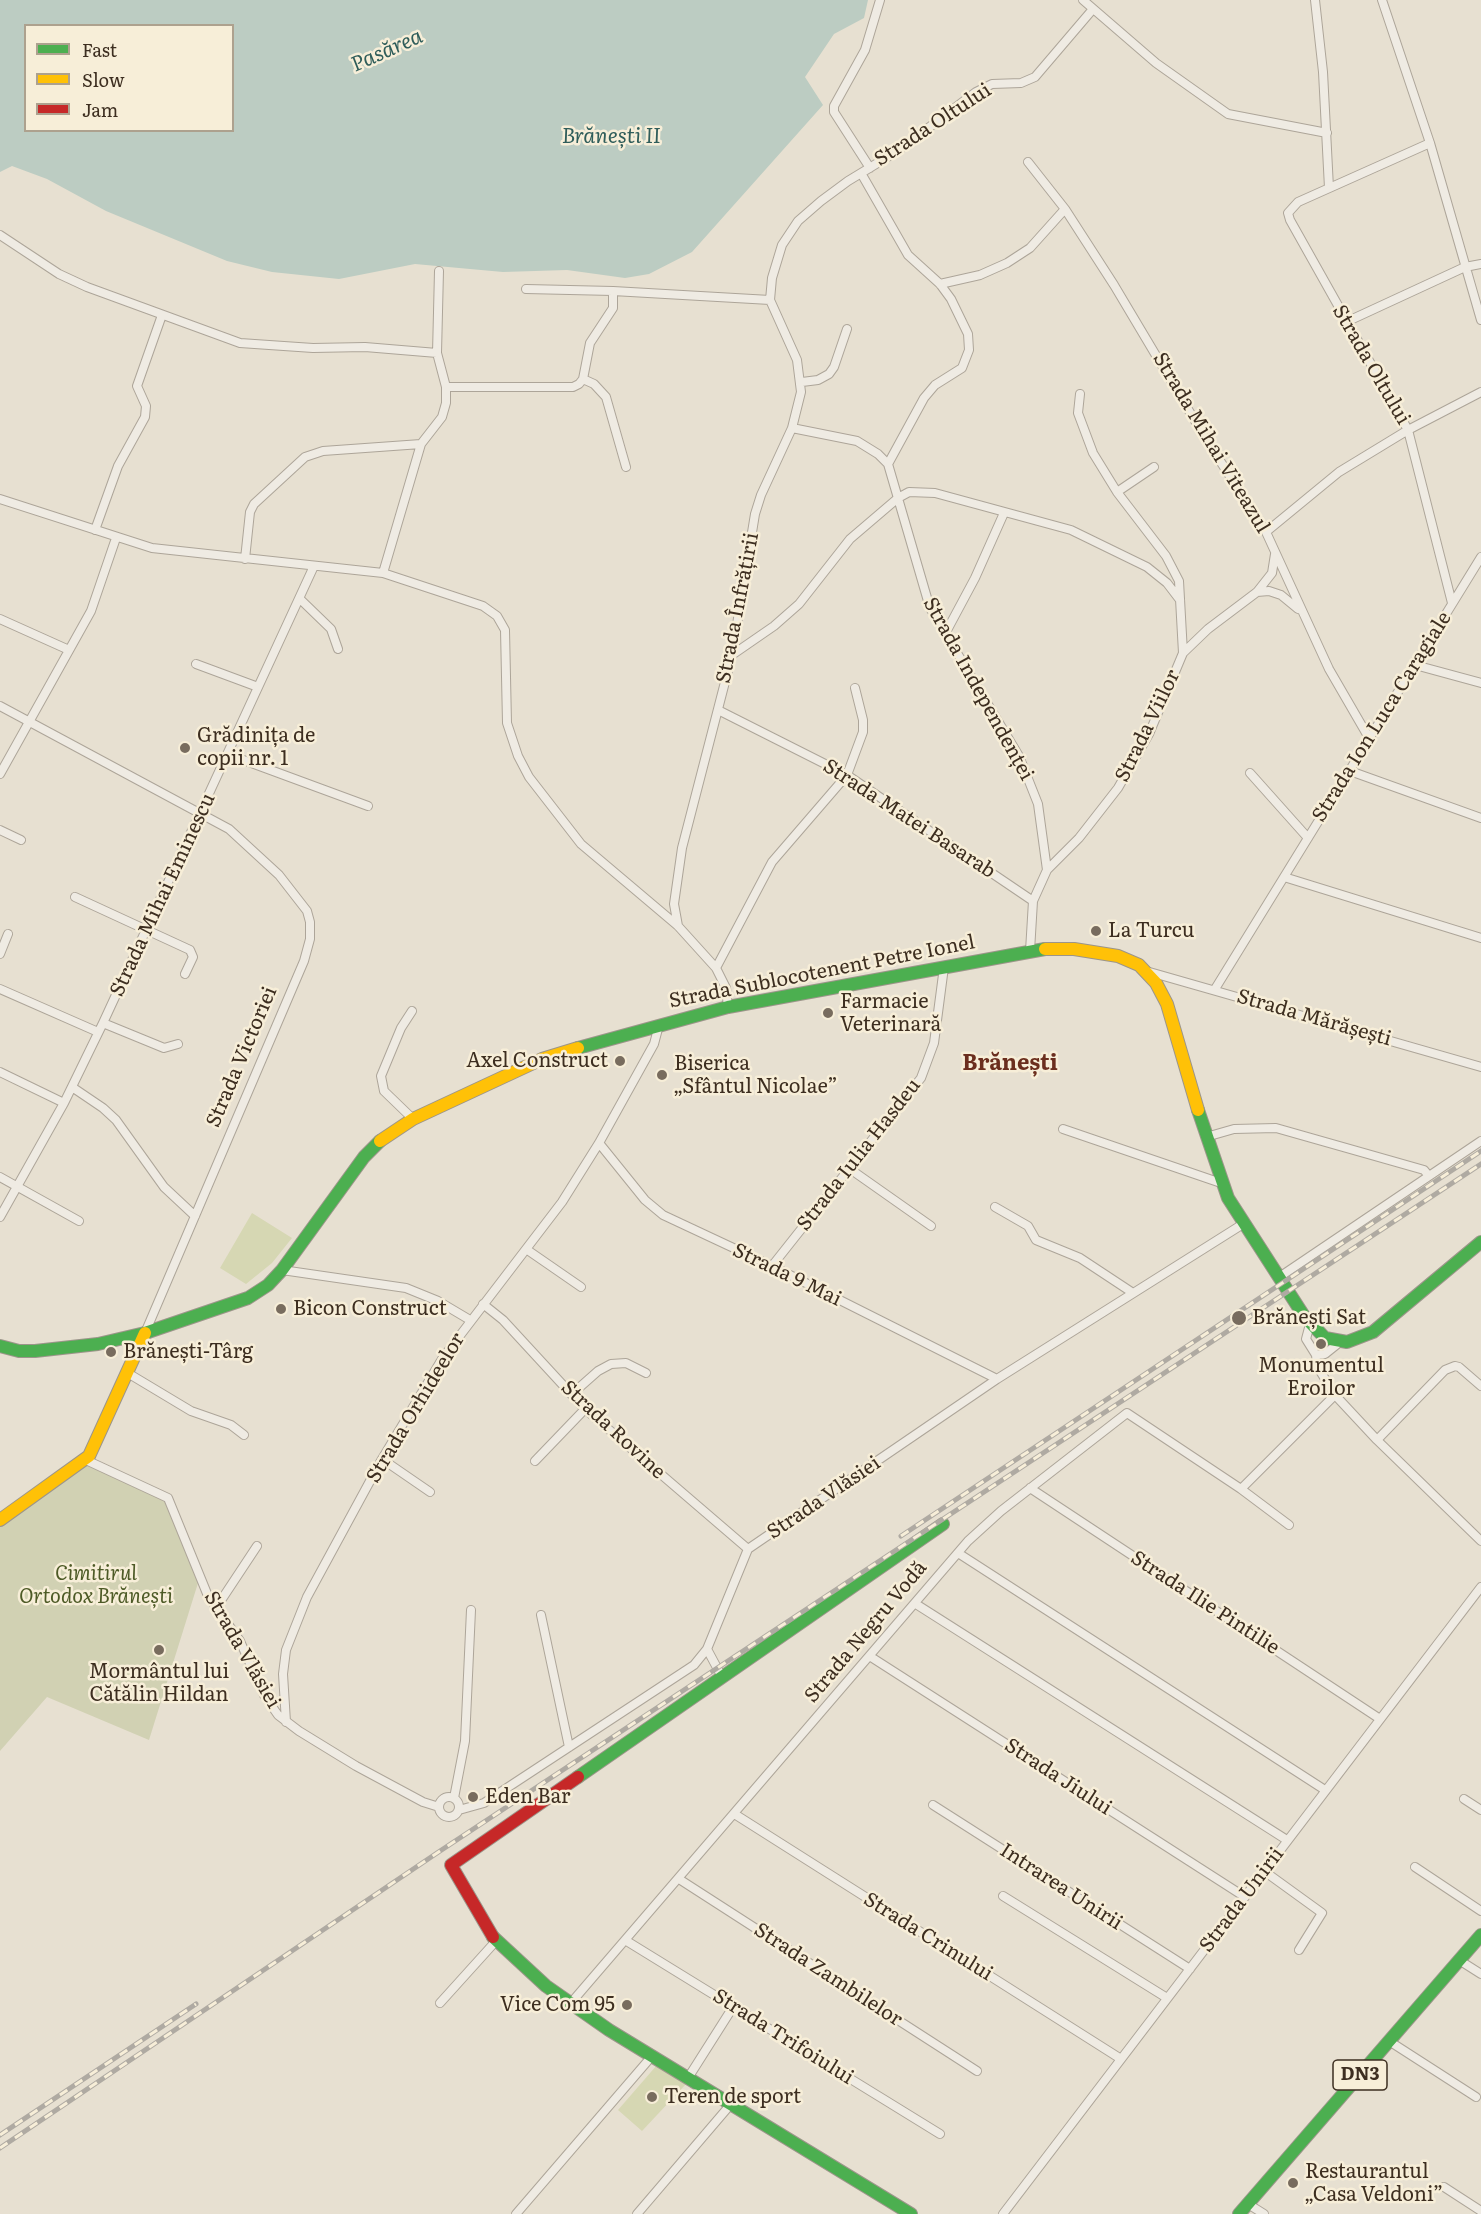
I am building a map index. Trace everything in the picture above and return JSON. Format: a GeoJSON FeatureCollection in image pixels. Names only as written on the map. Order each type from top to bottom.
{"type":"FeatureCollection","features":[{"type":"Feature","properties":{"kind":"main road","name":"Strada Sublocotenent Petre Ionel"},"geometry":{"type":"LineString","coordinates":[[0,1346],[19,1351],[64,1349],[145,1333],[237,1304],[259,1292],[282,1270],[372,1148],[413,1119],[542,1059],[728,1007],[1030,951],[1059,949],[1108,954],[1130,961],[1146,971]]}},
{"type":"Feature","properties":{"kind":"main road"},"geometry":{"type":"LineString","coordinates":[[1146,971],[1167,1004],[1221,1183],[1243,1224],[1278,1278],[1310,1324],[1324,1338],[1340,1342],[1352,1341],[1373,1332],[1481,1242]]}},
{"type":"Feature","properties":{"kind":"main road","name":"Strada Victoriei"},"geometry":{"type":"LineString","coordinates":[[86,1460],[145,1333]]}},
{"type":"Feature","properties":{"kind":"main road"},"geometry":{"type":"LineString","coordinates":[[0,1520],[86,1460]]}},
{"type":"Feature","properties":{"kind":"main road"},"geometry":{"type":"LineString","coordinates":[[911,2214],[570,2004],[517,1962],[496,1941],[451,1865],[943,1524]]}},
{"type":"Feature","properties":{"kind":"main road","name":"DN3"},"geometry":{"type":"LineString","coordinates":[[1239,2214],[1481,1935]]}},
{"type":"Feature","properties":{"kind":"street","name":"Strada Oltului"},"geometry":{"type":"LineString","coordinates":[[880,0],[865,50],[834,106],[837,119],[870,168],[899,150],[976,92],[992,84],[1021,83],[1035,77],[1093,9]]}},
{"type":"Feature","properties":{"kind":"street"},"geometry":{"type":"LineString","coordinates":[[1083,0],[1156,63],[1228,114],[1327,133]]}},
{"type":"Feature","properties":{"kind":"street"},"geometry":{"type":"LineString","coordinates":[[1315,0],[1327,133],[1329,188],[1430,143]]}},
{"type":"Feature","properties":{"kind":"street"},"geometry":{"type":"LineString","coordinates":[[1382,0],[1430,143],[1481,320]]}},
{"type":"Feature","properties":{"kind":"street","name":"Strada Mihai Viteazul"},"geometry":{"type":"LineString","coordinates":[[1028,162],[1065,209],[1266,532],[1329,669],[1369,738]]}},
{"type":"Feature","properties":{"kind":"street"},"geometry":{"type":"LineString","coordinates":[[526,289],[613,291],[770,300],[777,260],[790,232],[821,201],[870,168]]}},
{"type":"Feature","properties":{"kind":"street"},"geometry":{"type":"LineString","coordinates":[[792,428],[857,441],[878,454],[888,464],[924,398],[935,385],[962,368],[967,360],[969,350],[966,326],[940,284],[908,255],[861,173]]}},
{"type":"Feature","properties":{"kind":"street","name":"Strada Oltului"},"geometry":{"type":"LineString","coordinates":[[1329,188],[1292,206],[1288,213],[1290,220],[1408,430],[1452,603]]}},
{"type":"Feature","properties":{"kind":"street"},"geometry":{"type":"LineString","coordinates":[[940,284],[980,274],[1007,263],[1030,248],[1065,209]]}},
{"type":"Feature","properties":{"kind":"street"},"geometry":{"type":"LineString","coordinates":[[0,235],[59,273],[87,287],[252,346],[313,348],[340,345],[437,353]]}},
{"type":"Feature","properties":{"kind":"street"},"geometry":{"type":"LineString","coordinates":[[1346,322],[1465,267],[1481,264]]}},
{"type":"Feature","properties":{"kind":"street"},"geometry":{"type":"LineString","coordinates":[[383,573],[421,444],[442,417],[446,403],[446,387],[437,353],[439,271]]}},
{"type":"Feature","properties":{"kind":"street"},"geometry":{"type":"LineString","coordinates":[[446,387],[573,387],[583,379],[590,343],[613,308],[613,291]]}},
{"type":"Feature","properties":{"kind":"street","name":"Strada Înfrățirii"},"geometry":{"type":"LineString","coordinates":[[678,926],[674,904],[682,848],[732,655],[755,514],[761,495],[792,428],[802,382],[797,360],[770,300]]}},
{"type":"Feature","properties":{"kind":"street"},"geometry":{"type":"LineString","coordinates":[[94,530],[118,466],[145,417],[146,406],[137,386],[162,315]]}},
{"type":"Feature","properties":{"kind":"street"},"geometry":{"type":"LineString","coordinates":[[802,382],[818,380],[829,374],[834,367],[847,329]]}},
{"type":"Feature","properties":{"kind":"street"},"geometry":{"type":"LineString","coordinates":[[583,379],[594,384],[606,397],[626,467]]}},
{"type":"Feature","properties":{"kind":"street"},"geometry":{"type":"LineString","coordinates":[[1266,532],[1340,472],[1408,430],[1481,392]]}},
{"type":"Feature","properties":{"kind":"street"},"geometry":{"type":"LineString","coordinates":[[1080,394],[1078,412],[1085,434],[1117,492],[1173,568],[1179,581],[1183,653]]}},
{"type":"Feature","properties":{"kind":"street"},"geometry":{"type":"LineString","coordinates":[[245,559],[250,512],[254,504],[305,457],[323,451],[421,444]]}},
{"type":"Feature","properties":{"kind":"street","name":"Strada Independenței"},"geometry":{"type":"LineString","coordinates":[[888,464],[921,584],[945,634],[1027,772],[1038,804],[1047,870]]}},
{"type":"Feature","properties":{"kind":"street"},"geometry":{"type":"LineString","coordinates":[[1117,492],[1154,467]]}},
{"type":"Feature","properties":{"kind":"street"},"geometry":{"type":"LineString","coordinates":[[732,655],[774,626],[799,604],[850,539],[898,498],[909,492],[935,493],[1071,530],[1099,541],[1147,567],[1167,583],[1180,600]]}},
{"type":"Feature","properties":{"kind":"street"},"geometry":{"type":"LineString","coordinates":[[0,499],[116,538],[184,553],[383,573],[483,606],[497,616],[505,630],[507,723],[514,747],[529,777],[565,825],[600,862],[678,926],[716,968],[726,988],[728,1007]]}},
{"type":"Feature","properties":{"kind":"street"},"geometry":{"type":"LineString","coordinates":[[945,634],[975,578],[1005,513]]}},
{"type":"Feature","properties":{"kind":"street"},"geometry":{"type":"LineString","coordinates":[[0,774],[27,721],[91,611],[116,538]]}},
{"type":"Feature","properties":{"kind":"street","name":"Strada Viilor"},"geometry":{"type":"LineString","coordinates":[[1047,870],[1079,838],[1118,788],[1149,734],[1183,653],[1208,629],[1257,592],[1272,573],[1276,551]]}},
{"type":"Feature","properties":{"kind":"street","name":"Strada Ion Luca Caragiale"},"geometry":{"type":"LineString","coordinates":[[1215,989],[1481,557]]}},
{"type":"Feature","properties":{"kind":"street","name":"Strada Mihai Eminescu"},"geometry":{"type":"LineString","coordinates":[[0,1217],[64,1103],[103,1023],[314,566]]}},
{"type":"Feature","properties":{"kind":"street"},"geometry":{"type":"LineString","coordinates":[[1257,592],[1269,591],[1281,595],[1304,616]]}},
{"type":"Feature","properties":{"kind":"street"},"geometry":{"type":"LineString","coordinates":[[300,599],[331,629],[338,649]]}},
{"type":"Feature","properties":{"kind":"street"},"geometry":{"type":"LineString","coordinates":[[0,619],[69,650]]}},
{"type":"Feature","properties":{"kind":"street"},"geometry":{"type":"LineString","coordinates":[[196,664],[258,687]]}},
{"type":"Feature","properties":{"kind":"street"},"geometry":{"type":"LineString","coordinates":[[1415,665],[1481,682]]}},
{"type":"Feature","properties":{"kind":"street"},"geometry":{"type":"LineString","coordinates":[[716,968],[772,862],[847,775],[863,732],[855,688]]}},
{"type":"Feature","properties":{"kind":"street","name":"Strada Victoriei"},"geometry":{"type":"LineString","coordinates":[[0,706],[238,836],[279,875],[306,911],[310,939],[304,961],[145,1333]]}},
{"type":"Feature","properties":{"kind":"street","name":"Strada Matei Basarab"},"geometry":{"type":"LineString","coordinates":[[718,710],[847,775],[1033,901]]}},
{"type":"Feature","properties":{"kind":"street"},"geometry":{"type":"LineString","coordinates":[[227,754],[368,806]]}},
{"type":"Feature","properties":{"kind":"street"},"geometry":{"type":"LineString","coordinates":[[1350,771],[1481,818]]}},
{"type":"Feature","properties":{"kind":"street"},"geometry":{"type":"LineString","coordinates":[[1251,773],[1308,838]]}},
{"type":"Feature","properties":{"kind":"street"},"geometry":{"type":"LineString","coordinates":[[0,830],[21,840]]}},
{"type":"Feature","properties":{"kind":"street"},"geometry":{"type":"LineString","coordinates":[[1030,951],[1033,901],[1047,870]]}},
{"type":"Feature","properties":{"kind":"street"},"geometry":{"type":"LineString","coordinates":[[1284,877],[1481,938]]}},
{"type":"Feature","properties":{"kind":"street"},"geometry":{"type":"LineString","coordinates":[[75,897],[190,950],[193,957],[185,974]]}},
{"type":"Feature","properties":{"kind":"street"},"geometry":{"type":"LineString","coordinates":[[0,954],[8,934]]}},
{"type":"Feature","properties":{"kind":"street","name":"Strada Iulia Hasdeu"},"geometry":{"type":"LineString","coordinates":[[772,1266],[850,1169],[927,1066],[934,1043],[944,967]]}},
{"type":"Feature","properties":{"kind":"street","name":"Strada Mărășești"},"geometry":{"type":"LineString","coordinates":[[1146,971],[1481,1067]]}},
{"type":"Feature","properties":{"kind":"street"},"geometry":{"type":"LineString","coordinates":[[0,989],[98,1032]]}},
{"type":"Feature","properties":{"kind":"street"},"geometry":{"type":"LineString","coordinates":[[412,1011],[401,1028],[381,1076],[384,1091],[413,1119]]}},
{"type":"Feature","properties":{"kind":"street"},"geometry":{"type":"LineString","coordinates":[[103,1023],[164,1048],[178,1044]]}},
{"type":"Feature","properties":{"kind":"street","name":"Strada Orhideelor"},"geometry":{"type":"LineString","coordinates":[[286,1722],[283,1674],[293,1628],[307,1597],[382,1459],[441,1359],[561,1202],[599,1143],[654,1044],[659,1025]]}},
{"type":"Feature","properties":{"kind":"street"},"geometry":{"type":"LineString","coordinates":[[0,1072],[64,1103]]}},
{"type":"Feature","properties":{"kind":"street"},"geometry":{"type":"LineString","coordinates":[[72,1087],[97,1103],[116,1120],[164,1187],[195,1216]]}},
{"type":"Feature","properties":{"kind":"street"},"geometry":{"type":"LineString","coordinates":[[1206,1137],[1234,1129],[1276,1128],[1424,1170],[1429,1176]]}},
{"type":"Feature","properties":{"kind":"street"},"geometry":{"type":"LineString","coordinates":[[1063,1129],[1221,1183]]}},
{"type":"Feature","properties":{"kind":"street"},"geometry":{"type":"LineString","coordinates":[[1278,1278],[1481,1141]]}},
{"type":"Feature","properties":{"kind":"street","name":"Strada 9 Mai"},"geometry":{"type":"LineString","coordinates":[[599,1143],[654,1209],[997,1379]]}},
{"type":"Feature","properties":{"kind":"street"},"geometry":{"type":"LineString","coordinates":[[850,1169],[931,1226]]}},
{"type":"Feature","properties":{"kind":"street"},"geometry":{"type":"LineString","coordinates":[[0,1177],[79,1221]]}},
{"type":"Feature","properties":{"kind":"street"},"geometry":{"type":"LineString","coordinates":[[995,1207],[1028,1226],[1036,1240],[1080,1258],[1133,1293]]}},
{"type":"Feature","properties":{"kind":"street","name":"Strada Vlăsiei"},"geometry":{"type":"LineString","coordinates":[[459,1810],[484,1803],[694,1665],[707,1649],[748,1549],[997,1379],[1243,1224]]}},
{"type":"Feature","properties":{"kind":"street"},"geometry":{"type":"LineString","coordinates":[[526,1249],[581,1287]]}},
{"type":"Feature","properties":{"kind":"street"},"geometry":{"type":"LineString","coordinates":[[282,1270],[406,1288],[438,1301],[471,1320]]}},
{"type":"Feature","properties":{"kind":"street","name":"Strada Rovine"},"geometry":{"type":"LineString","coordinates":[[483,1304],[503,1320],[585,1409],[748,1549]]}},
{"type":"Feature","properties":{"kind":"street"},"geometry":{"type":"LineString","coordinates":[[1310,1324],[1306,1339],[1316,1355],[1317,1366],[1335,1395],[1377,1440],[1481,1541]]}},
{"type":"Feature","properties":{"kind":"street"},"geometry":{"type":"LineString","coordinates":[[1316,1355],[1325,1354],[1340,1342]]}},
{"type":"Feature","properties":{"kind":"street"},"geometry":{"type":"LineString","coordinates":[[572,1394],[598,1371],[611,1364],[626,1363],[646,1373]]}},
{"type":"Feature","properties":{"kind":"street"},"geometry":{"type":"LineString","coordinates":[[1377,1440],[1445,1370],[1459,1367],[1481,1386]]}},
{"type":"Feature","properties":{"kind":"street"},"geometry":{"type":"LineString","coordinates":[[126,1372],[191,1411],[231,1425],[243,1435]]}},
{"type":"Feature","properties":{"kind":"street"},"geometry":{"type":"LineString","coordinates":[[1242,1489],[1335,1395]]}},
{"type":"Feature","properties":{"kind":"street"},"geometry":{"type":"LineString","coordinates":[[535,1461],[585,1409]]}},
{"type":"Feature","properties":{"kind":"street","name":"Strada Negru Vodă"},"geometry":{"type":"LineString","coordinates":[[570,2004],[736,1815],[958,1553],[984,1527],[1030,1488],[1126,1413],[1242,1489],[1289,1525]]}},
{"type":"Feature","properties":{"kind":"street"},"geometry":{"type":"LineString","coordinates":[[382,1459],[430,1492]]}},
{"type":"Feature","properties":{"kind":"street","name":"Strada Vlăsiei"},"geometry":{"type":"LineString","coordinates":[[86,1460],[168,1498],[216,1608],[246,1653],[264,1695],[286,1722],[356,1766],[423,1802],[439,1807]]}},
{"type":"Feature","properties":{"kind":"street","name":"Strada Ilie Pintilie"},"geometry":{"type":"LineString","coordinates":[[1030,1488],[1380,1719]]}},
{"type":"Feature","properties":{"kind":"street"},"geometry":{"type":"LineString","coordinates":[[216,1608],[257,1546]]}},
{"type":"Feature","properties":{"kind":"street"},"geometry":{"type":"LineString","coordinates":[[958,1553],[1325,1790]]}},
{"type":"Feature","properties":{"kind":"street","name":"Strada Unirii"},"geometry":{"type":"LineString","coordinates":[[1004,2214],[1481,1587]]}},
{"type":"Feature","properties":{"kind":"street"},"geometry":{"type":"LineString","coordinates":[[916,1604],[1287,1840]]}},
{"type":"Feature","properties":{"kind":"street"},"geometry":{"type":"LineString","coordinates":[[454,1798],[444,1798],[439,1807],[443,1815],[449,1817],[459,1810],[454,1798],[465,1741],[471,1610]]}},
{"type":"Feature","properties":{"kind":"street"},"geometry":{"type":"LineString","coordinates":[[541,1615],[569,1747]]}},
{"type":"Feature","properties":{"kind":"street"},"geometry":{"type":"LineString","coordinates":[[707,1649],[722,1677]]}},
{"type":"Feature","properties":{"kind":"street","name":"Strada Jiului"},"geometry":{"type":"LineString","coordinates":[[871,1658],[1245,1897]]}},
{"type":"Feature","properties":{"kind":"street"},"geometry":{"type":"LineString","coordinates":[[1464,1799],[1481,1810]]}},
{"type":"Feature","properties":{"kind":"street","name":"Intrarea Unirii"},"geometry":{"type":"LineString","coordinates":[[933,1805],[1190,1969]]}},
{"type":"Feature","properties":{"kind":"street","name":"Strada Crinului"},"geometry":{"type":"LineString","coordinates":[[736,1815],[1120,2059]]}},
{"type":"Feature","properties":{"kind":"street"},"geometry":{"type":"LineString","coordinates":[[1415,1867],[1481,1911]]}},
{"type":"Feature","properties":{"kind":"street"},"geometry":{"type":"LineString","coordinates":[[1264,1871],[1322,1913],[1299,1950]]}},
{"type":"Feature","properties":{"kind":"street","name":"Strada Zambilelor"},"geometry":{"type":"LineString","coordinates":[[679,1879],[977,2071]]}},
{"type":"Feature","properties":{"kind":"street"},"geometry":{"type":"LineString","coordinates":[[1003,1896],[1167,1998]]}},
{"type":"Feature","properties":{"kind":"street","name":"Strada Trifoiului"},"geometry":{"type":"LineString","coordinates":[[625,1940],[940,2134]]}},
{"type":"Feature","properties":{"kind":"street"},"geometry":{"type":"LineString","coordinates":[[440,2002],[496,1941]]}},
{"type":"Feature","properties":{"kind":"street"},"geometry":{"type":"LineString","coordinates":[[1459,1960],[1481,1974]]}},
{"type":"Feature","properties":{"kind":"street"},"geometry":{"type":"LineString","coordinates":[[688,2078],[733,2007]]}},
{"type":"Feature","properties":{"kind":"street"},"geometry":{"type":"LineString","coordinates":[[1389,2041],[1476,2097]]}},
{"type":"Feature","properties":{"kind":"street"},"geometry":{"type":"LineString","coordinates":[[516,2214],[652,2056]]}},
{"type":"Feature","properties":{"kind":"street"},"geometry":{"type":"LineString","coordinates":[[637,2214],[731,2104]]}},
{"type":"Feature","properties":{"kind":"street"},"geometry":{"type":"LineString","coordinates":[[1444,2187],[1481,2211]]}},
{"type":"Feature","properties":{"kind":"street"},"geometry":{"type":"LineString","coordinates":[[1248,2204],[1264,2214]]}},
{"type":"Feature","properties":{"kind":"green space"},"geometry":{"type":"Polygon","coordinates":[[[252,1213],[292,1238],[272,1263],[246,1284],[220,1268],[252,1213]]]}},
{"type":"Feature","properties":{"kind":"green space","name":"Cimitirul Ortodox Brănești"},"geometry":{"type":"Polygon","coordinates":[[[87,1462],[165,1499],[198,1583],[149,1740],[47,1697],[0,1751],[0,1524],[87,1462]]]}},
{"type":"Feature","properties":{"kind":"green space","name":"Teren de sport"},"geometry":{"type":"Polygon","coordinates":[[[657,2065],[687,2083],[642,2131],[618,2110],[657,2065]]]}},
{"type":"Feature","properties":{"kind":"water","name":"Brănești II"},"geometry":{"type":"Polygon","coordinates":[[[0,0],[868,0],[864,18],[834,34],[805,77],[823,105],[692,252],[649,274],[625,278],[567,270],[503,272],[415,264],[339,279],[272,272],[227,261],[106,211],[47,179],[12,166],[0,172],[0,0]]]}},
{"type":"Feature","properties":{"kind":"railway"},"geometry":{"type":"LineString","coordinates":[[901,1536],[1481,1151]]}},
{"type":"Feature","properties":{"kind":"railway"},"geometry":{"type":"LineString","coordinates":[[0,2148],[440,1851],[1481,1164]]}},
{"type":"Feature","properties":{"kind":"railway"},"geometry":{"type":"LineString","coordinates":[[0,2135],[196,2004]]}},
{"type":"Feature","properties":{"kind":"traffic: fast"},"geometry":{"type":"LineString","coordinates":[[578,1048],[728,1007],[1045,949]]}},
{"type":"Feature","properties":{"kind":"traffic: fast"},"geometry":{"type":"LineString","coordinates":[[1198,1110],[1228,1198],[1304,1316],[1325,1338],[1347,1342],[1373,1332],[1481,1242]]}},
{"type":"Feature","properties":{"kind":"traffic: fast"},"geometry":{"type":"LineString","coordinates":[[0,1346],[19,1351],[35,1351],[98,1344],[145,1333],[248,1298],[268,1285],[282,1270],[364,1157],[380,1141]]}},
{"type":"Feature","properties":{"kind":"traffic: fast"},"geometry":{"type":"LineString","coordinates":[[578,1777],[943,1524]]}},
{"type":"Feature","properties":{"kind":"traffic: fast"},"geometry":{"type":"LineString","coordinates":[[1239,2214],[1481,1935]]}},
{"type":"Feature","properties":{"kind":"traffic: fast"},"geometry":{"type":"LineString","coordinates":[[493,1937],[546,1986],[609,2030],[911,2214]]}},
{"type":"Feature","properties":{"kind":"traffic: slow"},"geometry":{"type":"LineString","coordinates":[[1045,949],[1074,949],[1118,956],[1139,965],[1156,983],[1167,1004],[1198,1110]]}},
{"type":"Feature","properties":{"kind":"traffic: slow"},"geometry":{"type":"LineString","coordinates":[[380,1141],[413,1119],[542,1059],[578,1048]]}},
{"type":"Feature","properties":{"kind":"traffic: slow"},"geometry":{"type":"LineString","coordinates":[[0,1520],[89,1456],[145,1333]]}},
{"type":"Feature","properties":{"kind":"traffic: jam"},"geometry":{"type":"LineString","coordinates":[[493,1937],[451,1865],[578,1777]]}},
{"type":"Feature","properties":{"kind":"place","name":"Grădinița de copii nr. 1"},"geometry":{"type":"Point","coordinates":[185,748]}},
{"type":"Feature","properties":{"kind":"place","name":"La Turcu"},"geometry":{"type":"Point","coordinates":[1096,931]}},
{"type":"Feature","properties":{"kind":"place","name":"Farmacie Veterinară"},"geometry":{"type":"Point","coordinates":[828,1013]}},
{"type":"Feature","properties":{"kind":"place","name":"Axel Construct"},"geometry":{"type":"Point","coordinates":[620,1061]}},
{"type":"Feature","properties":{"kind":"place","name":"Biserica „Sfântul Nicolae”"},"geometry":{"type":"Point","coordinates":[662,1075]}},
{"type":"Feature","properties":{"kind":"place","name":"Bicon Construct"},"geometry":{"type":"Point","coordinates":[281,1309]}},
{"type":"Feature","properties":{"kind":"place","name":"Brănești Sat"},"geometry":{"type":"Point","coordinates":[1239,1318]}},
{"type":"Feature","properties":{"kind":"place","name":"Monumentul Eroilor"},"geometry":{"type":"Point","coordinates":[1321,1344]}},
{"type":"Feature","properties":{"kind":"place","name":"Brănești-Târg"},"geometry":{"type":"Point","coordinates":[111,1352]}},
{"type":"Feature","properties":{"kind":"place","name":"Mormântul lui Cătălin Hildan"},"geometry":{"type":"Point","coordinates":[159,1650]}},
{"type":"Feature","properties":{"kind":"place","name":"Eden Bar"},"geometry":{"type":"Point","coordinates":[473,1797]}},
{"type":"Feature","properties":{"kind":"place","name":"Vice Com 95"},"geometry":{"type":"Point","coordinates":[627,2005]}},
{"type":"Feature","properties":{"kind":"place","name":"Teren de sport"},"geometry":{"type":"Point","coordinates":[652,2097]}},
{"type":"Feature","properties":{"kind":"place","name":"Restaurantul „Casa Veldoni”"},"geometry":{"type":"Point","coordinates":[1293,2183]}},
{"type":"Feature","properties":{"kind":"district","name":"Brănești"},"geometry":{"type":"Point","coordinates":[1010,1064]}},
{"type":"Feature","properties":{"kind":"water label","name":"Pasărea"},"geometry":{"type":"Point","coordinates":[387,51]}}]}
